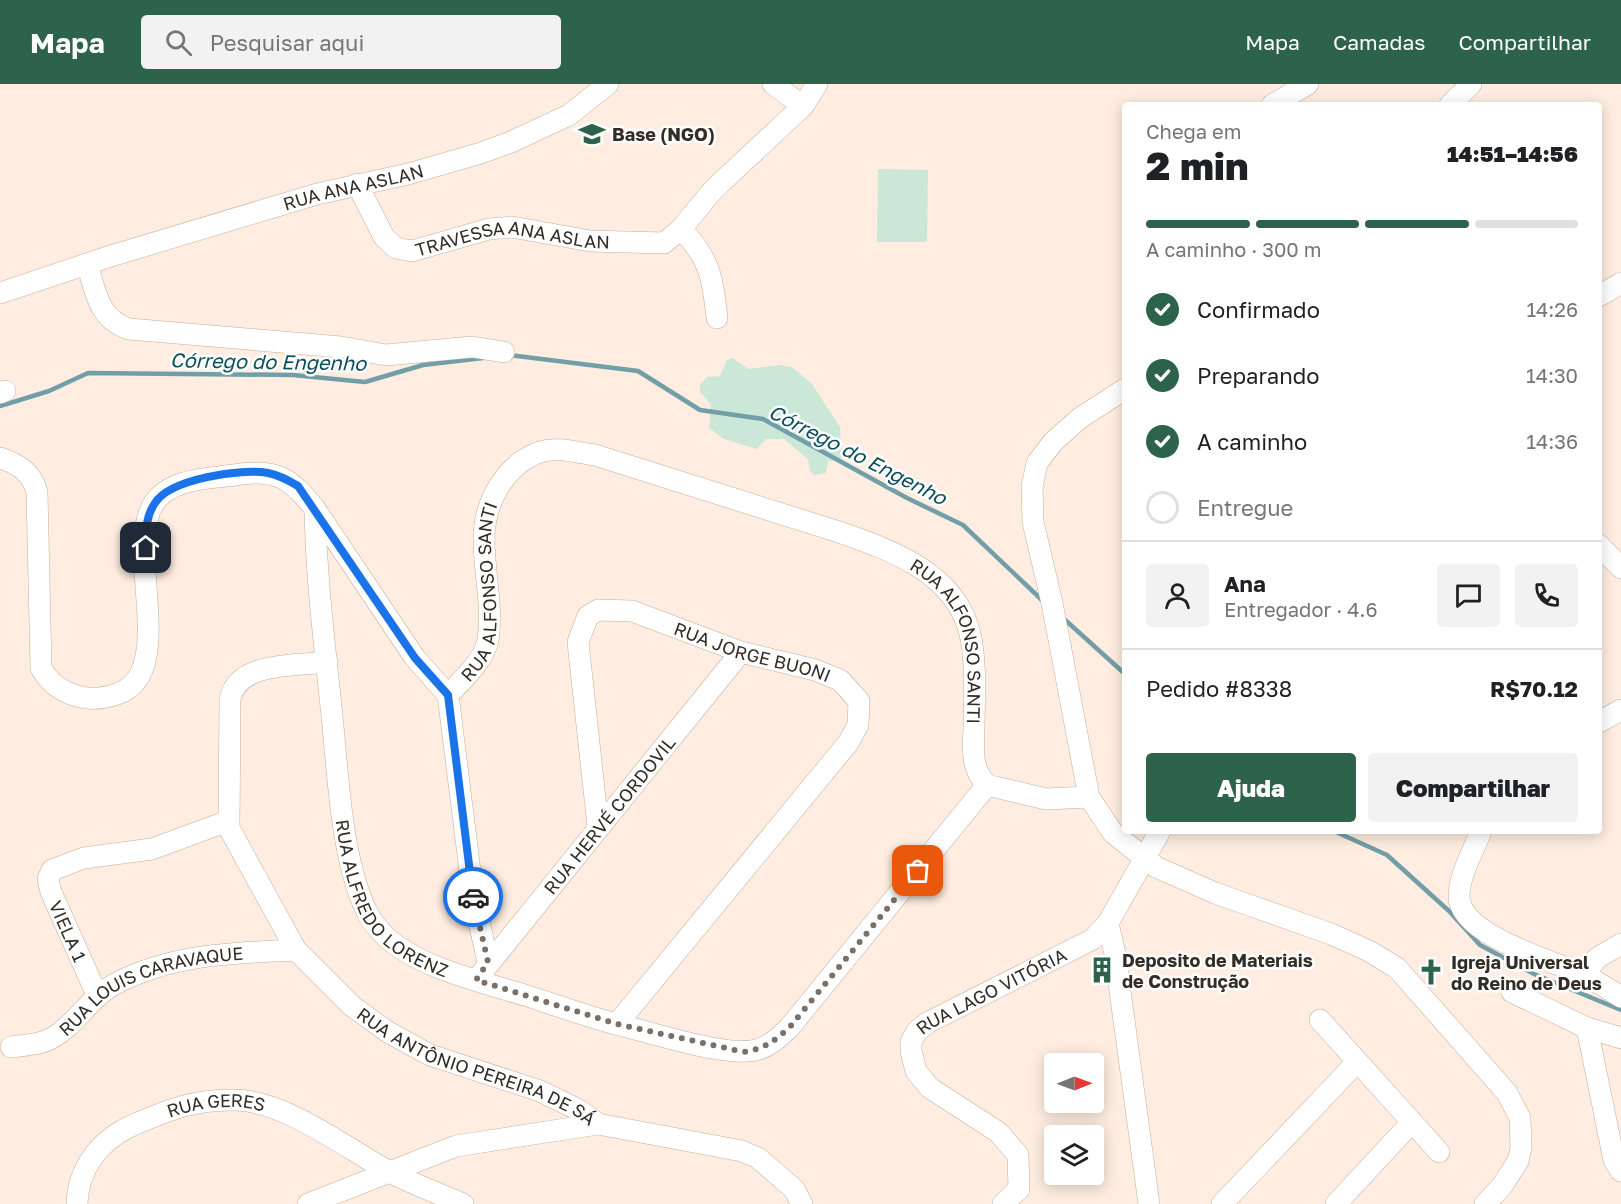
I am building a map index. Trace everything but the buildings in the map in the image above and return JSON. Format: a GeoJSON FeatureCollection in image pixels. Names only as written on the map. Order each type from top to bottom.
{"type":"FeatureCollection","features":[{"type":"Feature","properties":{"kind":"street","name":"RUA ANA ASLAN"},"geometry":{"type":"LineString","coordinates":[[0,293],[87,264],[357,184],[408,174],[511,142],[569,115],[608,84]]}},
{"type":"Feature","properties":{"kind":"street"},"geometry":{"type":"LineString","coordinates":[[772,84],[803,106]]}},
{"type":"Feature","properties":{"kind":"street"},"geometry":{"type":"LineString","coordinates":[[717,318],[706,260],[698,246],[681,229],[713,190],[803,106],[817,84]]}},
{"type":"Feature","properties":{"kind":"street"},"geometry":{"type":"LineString","coordinates":[[1277,102],[1308,84]]}},
{"type":"Feature","properties":{"kind":"street"},"geometry":{"type":"LineString","coordinates":[[1453,102],[1471,84]]}},
{"type":"Feature","properties":{"kind":"street","name":"TRAVESSA ANA ASLAN"},"geometry":{"type":"LineString","coordinates":[[357,184],[384,237],[390,244],[403,250],[424,250],[489,229],[512,226],[590,241],[634,244],[664,243],[681,229]]}},
{"type":"Feature","properties":{"kind":"street"},"geometry":{"type":"LineString","coordinates":[[87,264],[105,314],[113,323],[129,329],[341,347],[386,355],[472,347],[504,352]]}},
{"type":"Feature","properties":{"kind":"street"},"geometry":{"type":"LineString","coordinates":[[1602,294],[1621,283]]}},
{"type":"Feature","properties":{"kind":"street"},"geometry":{"type":"LineString","coordinates":[[1122,391],[1080,418],[1053,442],[1037,463],[1032,487],[1033,522],[1052,603],[1089,797],[1113,833],[1144,860],[1215,893],[1331,934],[1369,951],[1397,968],[1506,1093],[1520,1118],[1521,1149],[1518,1161],[1502,1186],[1485,1204]]}},
{"type":"Feature","properties":{"kind":"street","name":"RUA ALFONSO SANTI"},"geometry":{"type":"LineString","coordinates":[[0,458],[29,472],[37,492],[41,668],[62,690],[86,698],[110,696],[131,688],[144,668],[147,636],[146,526],[154,504],[162,494],[183,483],[262,472],[283,477],[298,486],[415,658],[448,695],[480,658],[488,642],[484,537],[488,508],[508,473],[541,452],[559,450],[595,455],[839,532],[872,543],[922,567],[950,595],[963,614],[970,633],[974,661],[975,766],[987,785]]}},
{"type":"Feature","properties":{"kind":"street","name":"RUA ALFREDO LORENZ"},"geometry":{"type":"LineString","coordinates":[[315,509],[318,580],[344,826],[364,908],[386,937],[413,957],[476,980],[617,1024],[732,1051],[758,1050],[772,1043],[796,1019],[987,785]]}},
{"type":"Feature","properties":{"kind":"street"},"geometry":{"type":"LineString","coordinates":[[1602,548],[1620,564]]}},
{"type":"Feature","properties":{"kind":"street","name":"RUA JORGE BUONI"},"geometry":{"type":"LineString","coordinates":[[598,826],[593,767],[579,670],[578,642],[588,616],[597,610],[632,611],[741,652],[815,670],[840,680],[859,701],[858,725],[848,743],[617,1024]]}},
{"type":"Feature","properties":{"kind":"street","name":"RUA HERVÉ CORDOVIL"},"geometry":{"type":"LineString","coordinates":[[476,980],[488,962],[741,652]]}},
{"type":"Feature","properties":{"kind":"street"},"geometry":{"type":"LineString","coordinates":[[228,821],[232,689],[236,682],[251,673],[327,662]]}},
{"type":"Feature","properties":{"kind":"street"},"geometry":{"type":"LineString","coordinates":[[448,695],[473,895],[488,962]]}},
{"type":"Feature","properties":{"kind":"street"},"geometry":{"type":"LineString","coordinates":[[1602,720],[1621,710]]}},
{"type":"Feature","properties":{"kind":"street"},"geometry":{"type":"LineString","coordinates":[[593,767],[612,779],[633,783]]}},
{"type":"Feature","properties":{"kind":"street"},"geometry":{"type":"LineString","coordinates":[[987,785],[1046,799],[1089,797]]}},
{"type":"Feature","properties":{"kind":"street","name":"VIELA 1"},"geometry":{"type":"LineString","coordinates":[[98,995],[51,892],[48,879],[55,867],[84,858],[152,849],[228,821]]}},
{"type":"Feature","properties":{"kind":"street","name":"RUA ANTÔNIO PEREIRA DE SÁ"},"geometry":{"type":"LineString","coordinates":[[228,821],[296,950],[352,1006],[388,1032],[450,1064],[540,1091],[579,1110],[598,1124],[742,1152],[769,1165],[794,1189],[802,1204]]}},
{"type":"Feature","properties":{"kind":"street"},"geometry":{"type":"LineString","coordinates":[[1149,1204],[1115,954],[1108,923],[1158,834]]}},
{"type":"Feature","properties":{"kind":"street"},"geometry":{"type":"LineString","coordinates":[[1480,834],[1461,885],[1459,898],[1462,908],[1495,938],[1584,975],[1621,997]]}},
{"type":"Feature","properties":{"kind":"street","name":"RUA LAGO VITÓRIA"},"geometry":{"type":"LineString","coordinates":[[1003,1204],[1018,1189],[1018,1155],[998,1132],[930,1088],[913,1064],[911,1042],[917,1031],[941,1014],[1093,939],[1108,923]]}},
{"type":"Feature","properties":{"kind":"street"},"geometry":{"type":"LineString","coordinates":[[1584,975],[1597,958],[1621,944]]}},
{"type":"Feature","properties":{"kind":"street","name":"RUA LOUIS CARAVAQUE"},"geometry":{"type":"LineString","coordinates":[[12,1047],[52,1039],[98,995],[140,972],[185,959],[221,953],[296,950]]}},
{"type":"Feature","properties":{"kind":"street"},"geometry":{"type":"LineString","coordinates":[[1512,992],[1587,1028],[1621,1038]]}},
{"type":"Feature","properties":{"kind":"street"},"geometry":{"type":"LineString","coordinates":[[1320,1020],[1439,1152]]}},
{"type":"Feature","properties":{"kind":"street"},"geometry":{"type":"LineString","coordinates":[[1587,1028],[1614,1160],[1621,1171]]}},
{"type":"Feature","properties":{"kind":"street"},"geometry":{"type":"LineString","coordinates":[[1222,1204],[1357,1062]]}},
{"type":"Feature","properties":{"kind":"street","name":"RUA GERES"},"geometry":{"type":"LineString","coordinates":[[77,1204],[81,1175],[89,1160],[121,1131],[180,1105],[238,1100],[281,1112],[321,1130],[389,1172],[463,1204]]}},
{"type":"Feature","properties":{"kind":"street"},"geometry":{"type":"LineString","coordinates":[[1336,1204],[1412,1122]]}},
{"type":"Feature","properties":{"kind":"street"},"geometry":{"type":"LineString","coordinates":[[308,1204],[474,1142],[598,1124]]}},
{"type":"Feature","properties":{"kind":"green space"},"geometry":{"type":"Polygon","coordinates":[[[878,169],[928,170],[927,242],[877,242],[878,169]]]}},
{"type":"Feature","properties":{"kind":"green space"},"geometry":{"type":"Polygon","coordinates":[[[733,358],[748,369],[780,365],[792,367],[812,384],[840,427],[842,461],[828,461],[826,473],[814,475],[810,471],[808,459],[784,439],[766,439],[757,449],[724,439],[709,428],[711,405],[700,392],[700,385],[707,377],[720,376],[727,360],[733,358]]]}},
{"type":"Feature","properties":{"kind":"waterway","name":"Córrego do Engenho"},"geometry":{"type":"LineString","coordinates":[[509,355],[638,371],[700,410],[763,419],[907,498],[963,525],[1043,601]]}},
{"type":"Feature","properties":{"kind":"waterway","name":"Córrego do Engenho"},"geometry":{"type":"LineString","coordinates":[[0,406],[49,391],[88,373],[293,375],[365,382],[423,365],[483,358]]}},
{"type":"Feature","properties":{"kind":"waterway","name":"Córrego do Engenho"},"geometry":{"type":"LineString","coordinates":[[1063,618],[1122,671]]}},
{"type":"Feature","properties":{"kind":"waterway","name":"Córrego do Engenho"},"geometry":{"type":"LineString","coordinates":[[1341,834],[1387,855],[1449,911],[1480,945],[1534,974],[1621,1010]]}},
{"type":"Feature","properties":{"kind":"way so far"},"geometry":{"type":"LineString","coordinates":[[473,897],[488,962],[476,980],[617,1024],[744,1052],[758,1050],[772,1043],[789,1028],[918,871]]}},
{"type":"Feature","properties":{"kind":"place","name":"Base (NGO)"},"geometry":{"type":"Point","coordinates":[592,134]}},
{"type":"Feature","properties":{"kind":"place","name":"Deposito de Materiais de Construção"},"geometry":{"type":"Point","coordinates":[1102,970]}},
{"type":"Feature","properties":{"kind":"place","name":"Igreja Universal do Reino de Deus"},"geometry":{"type":"Point","coordinates":[1431,972]}},
{"type":"Feature","properties":{"kind":"route"},"geometry":{"type":"LineString","coordinates":[[146,548],[146,526],[154,504],[162,494],[174,486],[254,471],[283,477],[298,486],[415,658],[448,695],[473,897]]}}]}
